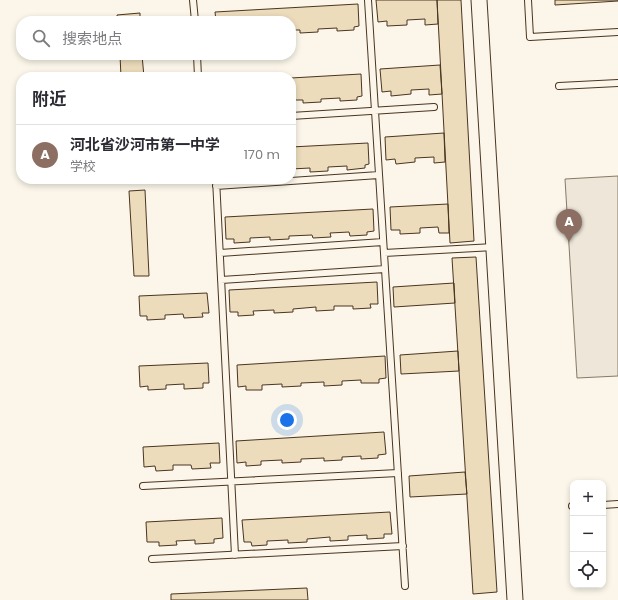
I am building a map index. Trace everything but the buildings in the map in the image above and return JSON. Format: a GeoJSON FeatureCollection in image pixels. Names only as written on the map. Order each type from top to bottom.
{"type":"FeatureCollection","features":[{"type":"Feature","properties":{"kind":"street"},"geometry":{"type":"LineString","coordinates":[[479,0],[515,600]]}},
{"type":"Feature","properties":{"kind":"lane"},"geometry":{"type":"LineString","coordinates":[[193,0],[195,16]]}},
{"type":"Feature","properties":{"kind":"lane"},"geometry":{"type":"LineString","coordinates":[[368,0],[405,586]]}},
{"type":"Feature","properties":{"kind":"lane"},"geometry":{"type":"LineString","coordinates":[[528,0],[530,37],[618,32]]}},
{"type":"Feature","properties":{"kind":"lane"},"geometry":{"type":"LineString","coordinates":[[197,60],[198,72]]}},
{"type":"Feature","properties":{"kind":"lane"},"geometry":{"type":"LineString","coordinates":[[559,86],[618,83]]}},
{"type":"Feature","properties":{"kind":"lane"},"geometry":{"type":"LineString","coordinates":[[296,116],[434,107]]}},
{"type":"Feature","properties":{"kind":"lane"},"geometry":{"type":"LineString","coordinates":[[296,179],[379,175]]}},
{"type":"Feature","properties":{"kind":"lane"},"geometry":{"type":"LineString","coordinates":[[216,184],[235,555]]}},
{"type":"Feature","properties":{"kind":"lane"},"geometry":{"type":"LineString","coordinates":[[220,253],[383,242]]}},
{"type":"Feature","properties":{"kind":"lane"},"geometry":{"type":"LineString","coordinates":[[384,253],[494,247]]}},
{"type":"Feature","properties":{"kind":"lane"},"geometry":{"type":"LineString","coordinates":[[221,280],[385,270]]}},
{"type":"Feature","properties":{"kind":"lane"},"geometry":{"type":"LineString","coordinates":[[143,486],[398,473]]}},
{"type":"Feature","properties":{"kind":"lane"},"geometry":{"type":"LineString","coordinates":[[606,505],[618,504]]}},
{"type":"Feature","properties":{"kind":"lane"},"geometry":{"type":"LineString","coordinates":[[152,559],[403,546]]}},
{"type":"Feature","properties":{"kind":"shaded area"},"geometry":{"type":"Polygon","coordinates":[[[618,176],[618,376],[577,378],[565,179],[618,176]]]}},
{"type":"Feature","properties":{"kind":"place","name":"河北省沙河市第一中学"},"geometry":{"type":"Point","coordinates":[569,242]}}]}
